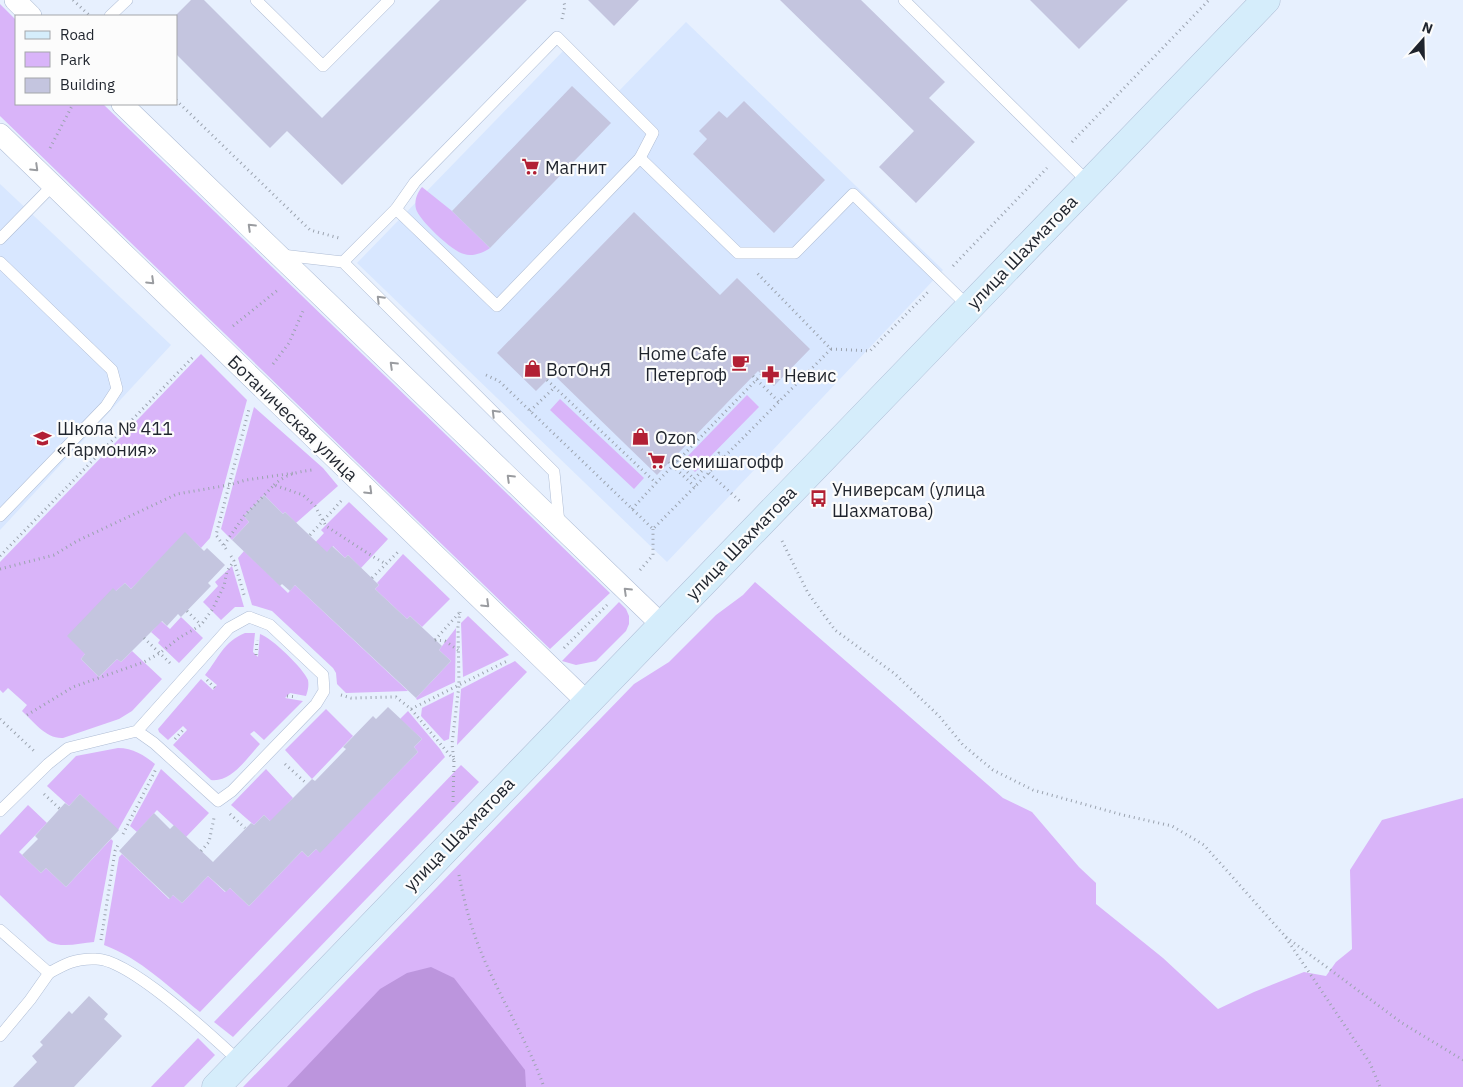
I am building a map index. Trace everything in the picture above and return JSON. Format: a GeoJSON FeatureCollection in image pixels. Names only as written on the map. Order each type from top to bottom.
{"type":"FeatureCollection","features":[{"type":"Feature","properties":{"kind":"street"},"geometry":{"type":"LineString","coordinates":[[15,0],[31,15]]}},
{"type":"Feature","properties":{"kind":"street","name":"улица Шахматова"},"geometry":{"type":"LineString","coordinates":[[216,1087],[1266,0]]}},
{"type":"Feature","properties":{"kind":"street"},"geometry":{"type":"LineString","coordinates":[[123,105],[662,625]]}},
{"type":"Feature","properties":{"kind":"street","name":"Ботаническая улица"},"geometry":{"type":"LineString","coordinates":[[0,134],[587,702]]}},
{"type":"Feature","properties":{"kind":"lane"},"geometry":{"type":"LineString","coordinates":[[111,15],[127,0]]}},
{"type":"Feature","properties":{"kind":"lane"},"geometry":{"type":"LineString","coordinates":[[256,0],[323,66],[389,0]]}},
{"type":"Feature","properties":{"kind":"lane"},"geometry":{"type":"LineString","coordinates":[[904,0],[1089,183]]}},
{"type":"Feature","properties":{"kind":"lane"},"geometry":{"type":"LineString","coordinates":[[343,262],[396,209],[415,182],[557,37],[653,133],[640,158],[497,306],[396,209]]}},
{"type":"Feature","properties":{"kind":"lane"},"geometry":{"type":"LineString","coordinates":[[640,158],[738,253],[794,253],[854,194],[969,308]]}},
{"type":"Feature","properties":{"kind":"lane"},"geometry":{"type":"LineString","coordinates":[[0,239],[53,185]]}},
{"type":"Feature","properties":{"kind":"lane"},"geometry":{"type":"LineString","coordinates":[[280,255],[343,262],[554,472],[559,525]]}},
{"type":"Feature","properties":{"kind":"lane"},"geometry":{"type":"LineString","coordinates":[[0,262],[112,370],[116,389],[106,406],[0,516]]}},
{"type":"Feature","properties":{"kind":"lane"},"geometry":{"type":"LineString","coordinates":[[0,811],[48,764],[68,748],[137,731],[228,628],[249,617],[270,625],[323,675],[324,691],[316,704],[238,785],[218,801],[166,754],[137,731]]}},
{"type":"Feature","properties":{"kind":"lane"},"geometry":{"type":"LineString","coordinates":[[0,930],[49,973]]}},
{"type":"Feature","properties":{"kind":"lane"},"geometry":{"type":"LineString","coordinates":[[0,1036],[30,1000],[49,973],[72,961],[98,959],[126,969],[200,1025],[240,1062]]}},
{"type":"Feature","properties":{"kind":"path"},"geometry":{"type":"LineString","coordinates":[[73,0],[89,15]]}},
{"type":"Feature","properties":{"kind":"path"},"geometry":{"type":"LineString","coordinates":[[738,253],[831,349],[870,351],[941,280],[1210,0]]}},
{"type":"Feature","properties":{"kind":"path"},"geometry":{"type":"LineString","coordinates":[[178,102],[310,230],[343,239],[357,248]]}},
{"type":"Feature","properties":{"kind":"path"},"geometry":{"type":"LineString","coordinates":[[48,151],[72,105]]}},
{"type":"Feature","properties":{"kind":"path"},"geometry":{"type":"LineString","coordinates":[[230,328],[280,288]]}},
{"type":"Feature","properties":{"kind":"path"},"geometry":{"type":"LineString","coordinates":[[272,366],[289,343],[304,310]]}},
{"type":"Feature","properties":{"kind":"path"},"geometry":{"type":"LineString","coordinates":[[0,556],[201,349]]}},
{"type":"Feature","properties":{"kind":"path"},"geometry":{"type":"LineString","coordinates":[[637,574],[653,555],[654,529],[831,349]]}},
{"type":"Feature","properties":{"kind":"path"},"geometry":{"type":"LineString","coordinates":[[482,374],[499,381],[654,529]]}},
{"type":"Feature","properties":{"kind":"path"},"geometry":{"type":"LineString","coordinates":[[632,509],[762,374]]}},
{"type":"Feature","properties":{"kind":"path"},"geometry":{"type":"LineString","coordinates":[[753,376],[779,402]]}},
{"type":"Feature","properties":{"kind":"path"},"geometry":{"type":"LineString","coordinates":[[547,380],[656,483]]}},
{"type":"Feature","properties":{"kind":"path"},"geometry":{"type":"LineString","coordinates":[[530,411],[554,387]]}},
{"type":"Feature","properties":{"kind":"path"},"geometry":{"type":"LineString","coordinates":[[249,408],[216,535],[225,548],[244,516],[282,478],[294,473]]}},
{"type":"Feature","properties":{"kind":"path"},"geometry":{"type":"LineString","coordinates":[[677,461],[694,479],[719,453],[723,458]]}},
{"type":"Feature","properties":{"kind":"path"},"geometry":{"type":"LineString","coordinates":[[669,462],[695,487]]}},
{"type":"Feature","properties":{"kind":"path"},"geometry":{"type":"LineString","coordinates":[[0,569],[54,555],[77,541],[177,494],[229,485],[246,480],[313,470]]}},
{"type":"Feature","properties":{"kind":"path"},"geometry":{"type":"LineString","coordinates":[[709,472],[746,507]]}},
{"type":"Feature","properties":{"kind":"path"},"geometry":{"type":"LineString","coordinates":[[274,485],[303,495],[315,506],[323,521],[334,531],[386,564]]}},
{"type":"Feature","properties":{"kind":"path"},"geometry":{"type":"LineString","coordinates":[[310,535],[349,493]]}},
{"type":"Feature","properties":{"kind":"path"},"geometry":{"type":"LineString","coordinates":[[781,539],[808,593],[835,630],[894,674],[939,716],[963,745],[993,770],[1033,790],[1123,815],[1172,826],[1204,845],[1284,935],[1370,1063],[1380,1087]]}},
{"type":"Feature","properties":{"kind":"path"},"geometry":{"type":"LineString","coordinates":[[372,578],[403,546]]}},
{"type":"Feature","properties":{"kind":"path"},"geometry":{"type":"LineString","coordinates":[[231,556],[248,606],[249,617],[257,634],[256,655]]}},
{"type":"Feature","properties":{"kind":"path"},"geometry":{"type":"LineString","coordinates":[[27,715],[73,687],[144,662],[201,625],[212,610],[224,586],[227,571],[234,561]]}},
{"type":"Feature","properties":{"kind":"path"},"geometry":{"type":"LineString","coordinates":[[563,649],[608,604]]}},
{"type":"Feature","properties":{"kind":"path"},"geometry":{"type":"LineString","coordinates":[[459,651],[445,641],[435,640],[460,612]]}},
{"type":"Feature","properties":{"kind":"path"},"geometry":{"type":"LineString","coordinates":[[458,627],[459,685],[452,744],[454,761],[452,842],[462,893],[480,952],[533,1057],[544,1087]]}},
{"type":"Feature","properties":{"kind":"path"},"geometry":{"type":"LineString","coordinates":[[144,638],[185,677]]}},
{"type":"Feature","properties":{"kind":"path"},"geometry":{"type":"LineString","coordinates":[[411,709],[516,657]]}},
{"type":"Feature","properties":{"kind":"path"},"geometry":{"type":"LineString","coordinates":[[324,691],[351,698],[396,696],[411,709],[454,761]]}},
{"type":"Feature","properties":{"kind":"path"},"geometry":{"type":"LineString","coordinates":[[0,719],[48,764]]}},
{"type":"Feature","properties":{"kind":"path"},"geometry":{"type":"LineString","coordinates":[[123,834],[129,819],[166,754]]}},
{"type":"Feature","properties":{"kind":"path"},"geometry":{"type":"LineString","coordinates":[[201,851],[209,842],[218,801]]}},
{"type":"Feature","properties":{"kind":"path"},"geometry":{"type":"LineString","coordinates":[[98,959],[115,851],[118,845]]}},
{"type":"Feature","properties":{"kind":"path"},"geometry":{"type":"LineString","coordinates":[[1284,935],[1402,1023],[1463,1060]]}},
{"type":"Feature","properties":{"kind":"shaded area"},"geometry":{"type":"Polygon","coordinates":[[[686,22],[943,270],[667,562],[357,263],[565,49],[614,96],[686,22]]]}},
{"type":"Feature","properties":{"kind":"shaded area","name":"Школа № 411 «Гармония»"},"geometry":{"type":"Polygon","coordinates":[[[0,184],[171,345],[0,530],[0,184]]]}},
{"type":"Feature","properties":{"kind":"shaded area"},"geometry":{"type":"Polygon","coordinates":[[[431,967],[454,978],[525,1070],[526,1087],[287,1087],[380,989],[407,973],[431,967]]]}},
{"type":"Feature","properties":{"kind":"green space"},"geometry":{"type":"Polygon","coordinates":[[[0,4],[15,19],[15,105],[104,105],[610,593],[550,649],[0,116],[0,4]]]}},
{"type":"Feature","properties":{"kind":"green space"},"geometry":{"type":"Polygon","coordinates":[[[422,187],[452,211],[490,248],[477,254],[467,255],[452,248],[437,235],[418,214],[416,209],[416,197],[422,187]]]}},
{"type":"Feature","properties":{"kind":"green space"},"geometry":{"type":"Polygon","coordinates":[[[201,354],[247,400],[210,538],[201,548],[185,533],[131,589],[125,583],[116,591],[81,659],[99,677],[117,659],[121,662],[132,651],[162,679],[132,711],[119,719],[63,738],[51,736],[40,729],[22,711],[27,705],[8,688],[3,693],[0,690],[0,562],[201,354]]]}},
{"type":"Feature","properties":{"kind":"green space"},"geometry":{"type":"Polygon","coordinates":[[[747,395],[759,407],[695,472],[683,461],[747,395]]]}},
{"type":"Feature","properties":{"kind":"green space"},"geometry":{"type":"Polygon","coordinates":[[[560,399],[644,478],[634,489],[550,410],[560,399]]]}},
{"type":"Feature","properties":{"kind":"green space"},"geometry":{"type":"Polygon","coordinates":[[[254,407],[323,468],[338,486],[296,523],[285,512],[283,514],[264,495],[244,516],[249,522],[232,540],[221,529],[254,407]]]}},
{"type":"Feature","properties":{"kind":"green space"},"geometry":{"type":"Polygon","coordinates":[[[349,502],[388,539],[361,568],[348,555],[345,558],[333,546],[324,556],[313,545],[324,533],[321,530],[349,502]]]}},
{"type":"Feature","properties":{"kind":"green space"},"geometry":{"type":"Polygon","coordinates":[[[244,551],[288,593],[295,585],[408,691],[346,693],[337,684],[336,673],[333,668],[272,611],[252,605],[238,558],[244,551]]]}},
{"type":"Feature","properties":{"kind":"green space"},"geometry":{"type":"Polygon","coordinates":[[[403,554],[450,599],[422,627],[410,616],[407,619],[375,589],[379,585],[377,583],[403,554]]]}},
{"type":"Feature","properties":{"kind":"green space"},"geometry":{"type":"Polygon","coordinates":[[[232,566],[244,607],[235,607],[221,620],[203,602],[218,586],[215,582],[232,566]]]}},
{"type":"Feature","properties":{"kind":"green space"},"geometry":{"type":"Polygon","coordinates":[[[755,582],[1003,798],[1032,812],[1079,867],[1096,883],[1096,904],[1163,958],[1218,1009],[1304,972],[1326,976],[1336,962],[1352,949],[1350,870],[1382,820],[1463,798],[1463,1087],[243,1087],[634,684],[669,662],[716,615],[743,595],[755,582]]]}},
{"type":"Feature","properties":{"kind":"green space"},"geometry":{"type":"Polygon","coordinates":[[[619,602],[626,609],[629,616],[629,624],[626,631],[596,661],[576,665],[562,661],[619,602]]]}},
{"type":"Feature","properties":{"kind":"green space"},"geometry":{"type":"Polygon","coordinates":[[[468,616],[509,655],[463,677],[461,623],[468,616]]]}},
{"type":"Feature","properties":{"kind":"green space"},"geometry":{"type":"Polygon","coordinates":[[[181,617],[203,638],[179,663],[158,643],[160,640],[151,632],[161,621],[170,629],[181,617]]]}},
{"type":"Feature","properties":{"kind":"green space"},"geometry":{"type":"Polygon","coordinates":[[[456,628],[455,682],[417,700],[416,698],[451,661],[439,650],[456,628]]]}},
{"type":"Feature","properties":{"kind":"green space"},"geometry":{"type":"Polygon","coordinates":[[[245,633],[255,633],[253,652],[258,657],[260,634],[279,647],[305,675],[308,680],[308,690],[306,696],[290,693],[285,698],[303,701],[264,740],[254,731],[250,734],[260,744],[232,773],[218,780],[211,780],[173,745],[187,730],[183,726],[168,740],[158,729],[201,679],[213,690],[217,685],[205,675],[226,646],[245,633]]]}},
{"type":"Feature","properties":{"kind":"green space"},"geometry":{"type":"Polygon","coordinates":[[[515,661],[527,672],[457,745],[461,689],[515,661]]]}},
{"type":"Feature","properties":{"kind":"green space"},"geometry":{"type":"Polygon","coordinates":[[[454,692],[449,739],[444,741],[421,716],[422,708],[454,692]]]}},
{"type":"Feature","properties":{"kind":"green space"},"geometry":{"type":"Polygon","coordinates":[[[326,709],[353,736],[312,779],[285,750],[326,709]]]}},
{"type":"Feature","properties":{"kind":"green space"},"geometry":{"type":"Polygon","coordinates":[[[408,711],[445,757],[200,1012],[142,966],[104,945],[119,857],[122,854],[169,899],[173,895],[182,903],[208,876],[225,892],[230,888],[249,906],[302,851],[308,857],[316,849],[320,852],[418,752],[414,747],[422,739],[400,719],[408,711]]]}},
{"type":"Feature","properties":{"kind":"green space"},"geometry":{"type":"Polygon","coordinates":[[[118,748],[129,749],[155,764],[118,830],[80,794],[69,806],[47,786],[76,756],[118,748]]]}},
{"type":"Feature","properties":{"kind":"green space"},"geometry":{"type":"Polygon","coordinates":[[[461,765],[479,782],[233,1037],[214,1022],[461,765]]]}},
{"type":"Feature","properties":{"kind":"green space"},"geometry":{"type":"Polygon","coordinates":[[[161,769],[209,813],[186,837],[157,810],[137,832],[130,826],[161,769]]]}},
{"type":"Feature","properties":{"kind":"green space"},"geometry":{"type":"Polygon","coordinates":[[[266,769],[293,798],[271,822],[264,815],[254,825],[231,805],[266,769]]]}},
{"type":"Feature","properties":{"kind":"green space"},"geometry":{"type":"Polygon","coordinates":[[[28,805],[47,823],[19,852],[41,873],[46,868],[66,887],[111,839],[113,841],[94,942],[59,945],[48,941],[0,895],[0,835],[28,805]]]}},
{"type":"Feature","properties":{"kind":"green space"},"geometry":{"type":"Polygon","coordinates":[[[198,1038],[215,1055],[184,1087],[151,1087],[198,1038]]]}},
{"type":"Feature","properties":{"kind":"building"},"geometry":{"type":"Polygon","coordinates":[[[191,0],[204,0],[322,118],[440,0],[527,0],[342,185],[287,131],[270,148],[178,56],[178,15],[176,15],[191,0]]]}},
{"type":"Feature","properties":{"kind":"building"},"geometry":{"type":"Polygon","coordinates":[[[588,0],[639,0],[614,26],[588,0]]]}},
{"type":"Feature","properties":{"kind":"building"},"geometry":{"type":"Polygon","coordinates":[[[780,0],[861,0],[945,82],[929,98],[975,142],[916,203],[879,167],[914,131],[780,0]]]}},
{"type":"Feature","properties":{"kind":"building"},"geometry":{"type":"Polygon","coordinates":[[[1030,0],[1128,0],[1079,49],[1030,0]]]}},
{"type":"Feature","properties":{"kind":"building","name":"Магнит"},"geometry":{"type":"Polygon","coordinates":[[[572,86],[611,123],[490,248],[452,211],[572,86]]]}},
{"type":"Feature","properties":{"kind":"building"},"geometry":{"type":"Polygon","coordinates":[[[744,101],[825,180],[774,233],[693,154],[707,139],[699,131],[719,111],[727,118],[744,101]]]}},
{"type":"Feature","properties":{"kind":"building"},"geometry":{"type":"Polygon","coordinates":[[[634,212],[720,295],[737,278],[810,349],[774,386],[758,371],[657,475],[553,374],[536,391],[497,353],[634,212]]]}},
{"type":"Feature","properties":{"kind":"building"},"geometry":{"type":"Polygon","coordinates":[[[264,495],[327,552],[332,546],[345,558],[348,555],[379,585],[375,589],[407,619],[410,616],[442,646],[439,650],[451,661],[416,698],[295,585],[290,591],[282,584],[280,586],[232,540],[249,522],[244,516],[264,495]]]}},
{"type":"Feature","properties":{"kind":"building"},"geometry":{"type":"Polygon","coordinates":[[[185,532],[204,551],[207,548],[225,565],[208,583],[211,586],[181,617],[178,614],[167,626],[162,621],[121,662],[117,659],[99,677],[81,659],[85,654],[67,636],[113,588],[116,591],[125,583],[131,589],[185,532]]]}},
{"type":"Feature","properties":{"kind":"building"},"geometry":{"type":"Polygon","coordinates":[[[388,707],[422,739],[414,747],[418,752],[320,853],[316,849],[308,857],[302,851],[249,906],[230,888],[226,892],[208,876],[182,903],[173,895],[170,899],[119,851],[154,813],[170,829],[174,825],[213,862],[251,823],[254,825],[264,815],[270,821],[312,779],[315,781],[346,749],[343,747],[373,716],[376,719],[388,707]]]}},
{"type":"Feature","properties":{"kind":"building"},"geometry":{"type":"Polygon","coordinates":[[[80,794],[119,830],[66,887],[46,868],[41,873],[22,855],[38,839],[35,836],[65,803],[69,806],[80,794]]]}},
{"type":"Feature","properties":{"kind":"building"},"geometry":{"type":"Polygon","coordinates":[[[89,996],[108,1014],[104,1019],[122,1036],[74,1087],[13,1087],[37,1062],[32,1056],[43,1045],[40,1042],[69,1011],[72,1014],[89,996]]]}},
{"type":"Feature","properties":{"kind":"place","name":"Магнит"},"geometry":{"type":"Point","coordinates":[531,167]}},
{"type":"Feature","properties":{"kind":"place","name":"Home Cafe Петергоф"},"geometry":{"type":"Point","coordinates":[741,363]}},
{"type":"Feature","properties":{"kind":"place","name":"ВотОнЯ"},"geometry":{"type":"Point","coordinates":[532,369]}},
{"type":"Feature","properties":{"kind":"place","name":"Невис"},"geometry":{"type":"Point","coordinates":[770,375]}},
{"type":"Feature","properties":{"kind":"place","name":"Ozon"},"geometry":{"type":"Point","coordinates":[641,437]}},
{"type":"Feature","properties":{"kind":"place","name":"Школа № 411 «Гармония»"},"geometry":{"type":"Point","coordinates":[43,438]}},
{"type":"Feature","properties":{"kind":"place","name":"Семишагофф"},"geometry":{"type":"Point","coordinates":[657,461]}},
{"type":"Feature","properties":{"kind":"place","name":"Универсам (улица Шахматова)"},"geometry":{"type":"Point","coordinates":[818,499]}}]}
